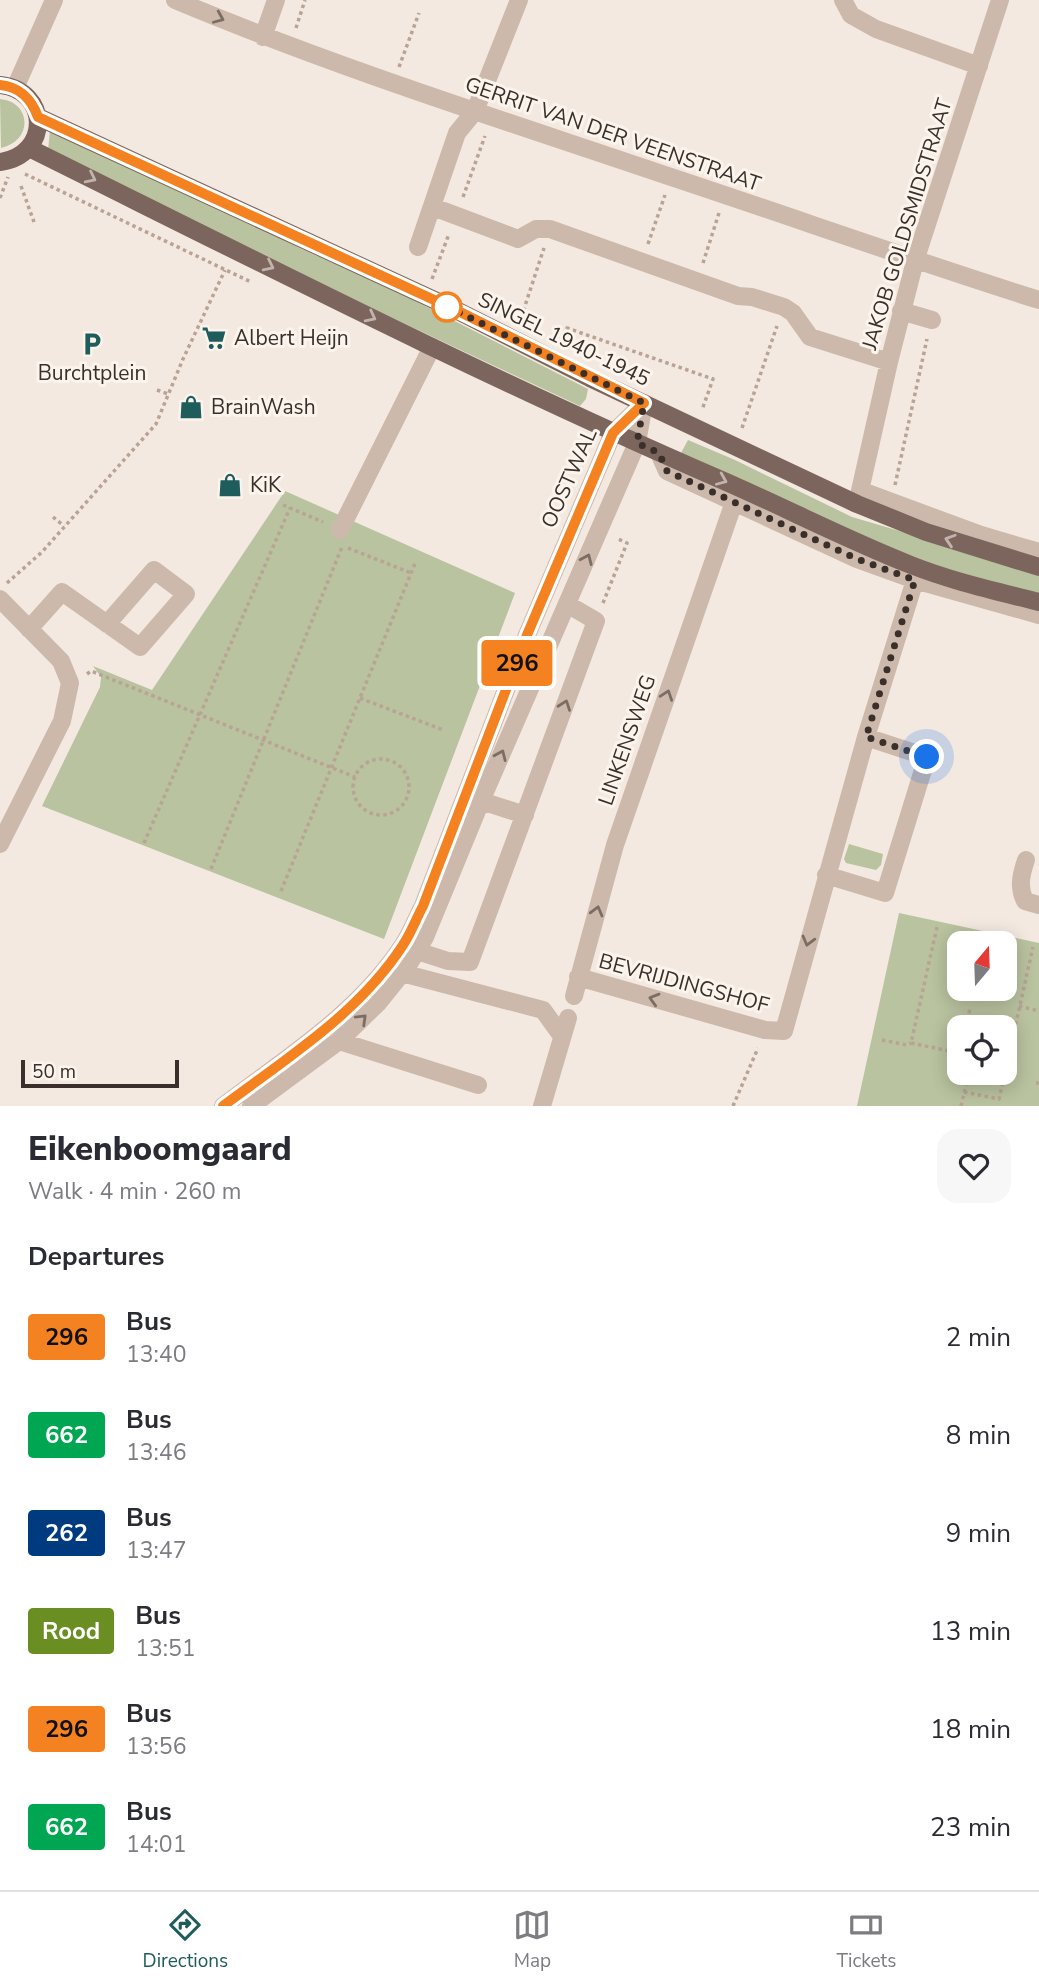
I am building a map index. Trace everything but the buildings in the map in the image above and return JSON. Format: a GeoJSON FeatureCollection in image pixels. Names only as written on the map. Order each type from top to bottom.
{"type":"FeatureCollection","features":[{"type":"Feature","properties":{"kind":"main road"},"geometry":{"type":"LineString","coordinates":[[0,162],[21,156],[37,133],[38,117],[33,105],[25,95],[7,87]]}},
{"type":"Feature","properties":{"kind":"main road","name":"SINGEL 1940-1945"},"geometry":{"type":"LineString","coordinates":[[38,117],[458,311],[644,403],[859,498],[926,532],[1039,567]]}},
{"type":"Feature","properties":{"kind":"main road"},"geometry":{"type":"LineString","coordinates":[[29,148],[432,347],[833,533],[914,566],[1039,602]]}},
{"type":"Feature","properties":{"kind":"street"},"geometry":{"type":"LineString","coordinates":[[7,87],[54,0]]}},
{"type":"Feature","properties":{"kind":"street","name":"GERRIT VAN DER VEENSTRAAT"},"geometry":{"type":"LineString","coordinates":[[176,0],[263,37],[393,84],[915,261],[1039,300]]}},
{"type":"Feature","properties":{"kind":"street"},"geometry":{"type":"LineString","coordinates":[[263,37],[276,0]]}},
{"type":"Feature","properties":{"kind":"street"},"geometry":{"type":"LineString","coordinates":[[418,247],[457,132],[475,111],[519,0]]}},
{"type":"Feature","properties":{"kind":"street"},"geometry":{"type":"LineString","coordinates":[[843,0],[851,15],[876,29],[979,66]]}},
{"type":"Feature","properties":{"kind":"street","name":"JAKOB GOLDSMIDSTRAAT"},"geometry":{"type":"LineString","coordinates":[[859,498],[915,261],[1000,0]]}},
{"type":"Feature","properties":{"kind":"street"},"geometry":{"type":"LineString","coordinates":[[433,208],[518,239],[536,229],[550,229],[738,296],[752,296],[793,313],[810,337],[889,362]]}},
{"type":"Feature","properties":{"kind":"street"},"geometry":{"type":"LineString","coordinates":[[901,312],[932,320]]}},
{"type":"Feature","properties":{"kind":"street"},"geometry":{"type":"LineString","coordinates":[[340,530],[432,347]]}},
{"type":"Feature","properties":{"kind":"street","name":"OOSTWAL"},"geometry":{"type":"LineString","coordinates":[[223,1106],[288,1067],[339,1041],[378,1003],[417,950],[446,888],[527,635],[613,433],[644,403]]}},
{"type":"Feature","properties":{"kind":"street","name":"OOSTWAL"},"geometry":{"type":"LineString","coordinates":[[251,1106],[370,988],[403,944],[567,604],[637,443],[644,403]]}},
{"type":"Feature","properties":{"kind":"street"},"geometry":{"type":"LineString","coordinates":[[659,453],[667,471],[857,559],[915,580],[1039,615]]}},
{"type":"Feature","properties":{"kind":"street","name":"SINGEL 1940-1945"},"geometry":{"type":"LineString","coordinates":[[859,498],[891,502],[981,535],[1039,552]]}},
{"type":"Feature","properties":{"kind":"street","name":"LINKENSWEG"},"geometry":{"type":"LineString","coordinates":[[573,996],[615,845],[734,502]]}},
{"type":"Feature","properties":{"kind":"street"},"geometry":{"type":"LineString","coordinates":[[29,629],[62,592],[107,624],[140,647],[187,594],[154,570],[107,624]]}},
{"type":"Feature","properties":{"kind":"street","name":"BEVRIJDINGSHOF"},"geometry":{"type":"LineString","coordinates":[[578,977],[765,1030],[784,1031],[866,737],[915,580]]}},
{"type":"Feature","properties":{"kind":"street"},"geometry":{"type":"LineString","coordinates":[[0,599],[61,662],[70,683],[62,722],[0,844]]}},
{"type":"Feature","properties":{"kind":"street"},"geometry":{"type":"LineString","coordinates":[[417,950],[448,961],[470,962],[596,621],[567,604]]}},
{"type":"Feature","properties":{"kind":"street"},"geometry":{"type":"LineString","coordinates":[[826,875],[885,893],[927,757],[866,737]]}},
{"type":"Feature","properties":{"kind":"street"},"geometry":{"type":"LineString","coordinates":[[473,798],[525,816]]}},
{"type":"Feature","properties":{"kind":"street"},"geometry":{"type":"LineString","coordinates":[[1026,860],[1020,891],[1026,901],[1039,905]]}},
{"type":"Feature","properties":{"kind":"street"},"geometry":{"type":"LineString","coordinates":[[402,973],[544,1010],[561,1035]]}},
{"type":"Feature","properties":{"kind":"street"},"geometry":{"type":"LineString","coordinates":[[542,1106],[568,1018]]}},
{"type":"Feature","properties":{"kind":"street"},"geometry":{"type":"LineString","coordinates":[[339,1041],[478,1084]]}},
{"type":"Feature","properties":{"kind":"path"},"geometry":{"type":"LineString","coordinates":[[289,47],[305,0]]}},
{"type":"Feature","properties":{"kind":"path"},"geometry":{"type":"LineString","coordinates":[[393,84],[418,13]]}},
{"type":"Feature","properties":{"kind":"path"},"geometry":{"type":"LineString","coordinates":[[642,262],[671,177]]}},
{"type":"Feature","properties":{"kind":"path"},"geometry":{"type":"LineString","coordinates":[[21,186],[34,222]]}},
{"type":"Feature","properties":{"kind":"path"},"geometry":{"type":"LineString","coordinates":[[0,198],[3,192]]}},
{"type":"Feature","properties":{"kind":"path"},"geometry":{"type":"LineString","coordinates":[[697,281],[725,195]]}},
{"type":"Feature","properties":{"kind":"path"},"geometry":{"type":"LineString","coordinates":[[514,340],[550,229]]}},
{"type":"Feature","properties":{"kind":"path"},"geometry":{"type":"LineString","coordinates":[[0,589],[42,552],[156,424],[225,270]]}},
{"type":"Feature","properties":{"kind":"path"},"geometry":{"type":"LineString","coordinates":[[739,434],[784,307]]}},
{"type":"Feature","properties":{"kind":"path"},"geometry":{"type":"LineString","coordinates":[[891,502],[932,320]]}},
{"type":"Feature","properties":{"kind":"path"},"geometry":{"type":"LineString","coordinates":[[557,361],[567,328],[713,379],[700,416]]}},
{"type":"Feature","properties":{"kind":"path"},"geometry":{"type":"LineString","coordinates":[[157,390],[168,394]]}},
{"type":"Feature","properties":{"kind":"path"},"geometry":{"type":"LineString","coordinates":[[283,505],[340,530]]}},
{"type":"Feature","properties":{"kind":"path"},"geometry":{"type":"LineString","coordinates":[[144,843],[290,508]]}},
{"type":"Feature","properties":{"kind":"path"},"geometry":{"type":"LineString","coordinates":[[53,517],[64,526]]}},
{"type":"Feature","properties":{"kind":"path"},"geometry":{"type":"LineString","coordinates":[[596,621],[627,543],[615,538]]}},
{"type":"Feature","properties":{"kind":"path"},"geometry":{"type":"LineString","coordinates":[[211,869],[342,545],[411,573]]}},
{"type":"Feature","properties":{"kind":"path"},"geometry":{"type":"LineString","coordinates":[[281,891],[416,561]]}},
{"type":"Feature","properties":{"kind":"path"},"geometry":{"type":"LineString","coordinates":[[70,683],[91,671],[355,776]]}},
{"type":"Feature","properties":{"kind":"path"},"geometry":{"type":"LineString","coordinates":[[360,698],[443,730]]}},
{"type":"Feature","properties":{"kind":"path"},"geometry":{"type":"LineString","coordinates":[[384,759],[393,761],[406,774],[408,792],[399,808],[391,813],[373,813],[358,803],[353,785],[355,776],[366,762],[384,759]]}},
{"type":"Feature","properties":{"kind":"path"},"geometry":{"type":"LineString","coordinates":[[911,1043],[937,927]]}},
{"type":"Feature","properties":{"kind":"path"},"geometry":{"type":"LineString","coordinates":[[1017,1015],[1033,947]]}},
{"type":"Feature","properties":{"kind":"path"},"geometry":{"type":"LineString","coordinates":[[1019,1006],[1039,1011]]}},
{"type":"Feature","properties":{"kind":"path"},"geometry":{"type":"LineString","coordinates":[[969,1015],[970,1009]]}},
{"type":"Feature","properties":{"kind":"path"},"geometry":{"type":"LineString","coordinates":[[733,1106],[765,1030]]}},
{"type":"Feature","properties":{"kind":"path"},"geometry":{"type":"LineString","coordinates":[[881,1040],[947,1050]]}},
{"type":"Feature","properties":{"kind":"path"},"geometry":{"type":"LineString","coordinates":[[961,1106],[965,1085]]}},
{"type":"Feature","properties":{"kind":"path"},"geometry":{"type":"LineString","coordinates":[[964,1092],[999,1100],[1002,1085]]}},
{"type":"Feature","properties":{"kind":"green space"},"geometry":{"type":"Polygon","coordinates":[[[0,99],[18,107],[24,122],[19,138],[1,148],[0,99]]]}},
{"type":"Feature","properties":{"kind":"green space"},"geometry":{"type":"Polygon","coordinates":[[[50,130],[390,288],[588,389],[586,399],[580,406],[48,151],[50,130]]]}},
{"type":"Feature","properties":{"kind":"green space"},"geometry":{"type":"Polygon","coordinates":[[[688,440],[852,517],[1039,572],[1039,596],[911,558],[681,453],[688,440]]]}},
{"type":"Feature","properties":{"kind":"green space"},"geometry":{"type":"Polygon","coordinates":[[[285,491],[515,593],[384,939],[42,806],[100,687],[101,677],[93,666],[152,690],[285,491]]]}},
{"type":"Feature","properties":{"kind":"green space"},"geometry":{"type":"Polygon","coordinates":[[[849,844],[883,854],[881,865],[876,870],[846,863],[844,859],[849,844]]]}},
{"type":"Feature","properties":{"kind":"green space"},"geometry":{"type":"Polygon","coordinates":[[[899,913],[983,931],[947,931],[947,1001],[1017,1001],[1017,938],[1039,943],[1039,1106],[857,1106],[899,913]]]}},
{"type":"Feature","properties":{"kind":"bus line","name":"296"},"geometry":{"type":"LineString","coordinates":[[0,85],[15,88],[25,95],[38,117],[458,311],[644,403],[613,433],[527,635],[423,906],[403,944],[370,988],[337,1019],[223,1106]]}},
{"type":"Feature","properties":{"kind":"place","name":"Albert Heijn"},"geometry":{"type":"Point","coordinates":[214,338]}},
{"type":"Feature","properties":{"kind":"place","name":"Burchtplein"},"geometry":{"type":"Point","coordinates":[92,344]}},
{"type":"Feature","properties":{"kind":"place","name":"BrainWash"},"geometry":{"type":"Point","coordinates":[191,407]}},
{"type":"Feature","properties":{"kind":"place","name":"KiK"},"geometry":{"type":"Point","coordinates":[230,485]}},
{"type":"Feature","properties":{"kind":"route"},"geometry":{"type":"LineString","coordinates":[[447,307],[442,304],[644,403],[637,443],[659,453],[667,471],[857,559],[915,580],[866,737],[927,757]]}}]}
